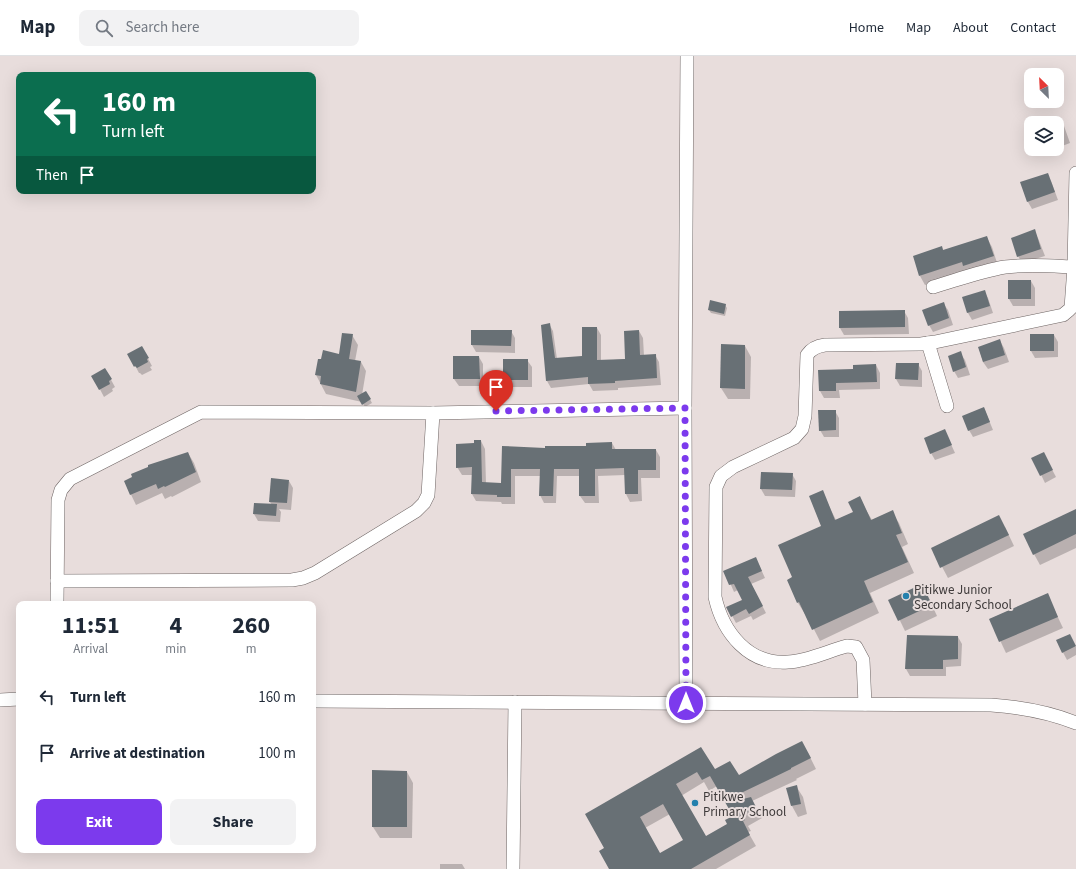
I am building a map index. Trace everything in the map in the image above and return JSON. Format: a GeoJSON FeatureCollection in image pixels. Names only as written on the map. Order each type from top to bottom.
{"type":"FeatureCollection","features":[{"type":"Feature","properties":{"kind":"street"},"geometry":{"type":"LineString","coordinates":[[686,703],[685,408],[687,56]]}},
{"type":"Feature","properties":{"kind":"street"},"geometry":{"type":"LineString","coordinates":[[865,704],[863,660],[856,647],[847,646],[788,662],[767,660],[754,656],[747,651],[737,642],[725,626],[714,598],[716,487],[721,476],[730,469],[745,460],[794,438],[800,433],[805,416],[807,355],[814,348],[824,345],[928,343],[1067,313],[1071,308],[1074,267],[1076,173]]}},
{"type":"Feature","properties":{"kind":"street"},"geometry":{"type":"LineString","coordinates":[[933,288],[1006,267],[1035,265],[1074,267]]}},
{"type":"Feature","properties":{"kind":"street"},"geometry":{"type":"LineString","coordinates":[[928,343],[947,406]]}},
{"type":"Feature","properties":{"kind":"street"},"geometry":{"type":"LineString","coordinates":[[56,601],[58,500],[61,490],[70,479],[201,412],[433,412],[685,408]]}},
{"type":"Feature","properties":{"kind":"street"},"geometry":{"type":"LineString","coordinates":[[57,581],[292,580],[303,578],[315,573],[416,511],[424,503],[428,495],[433,412]]}},
{"type":"Feature","properties":{"kind":"street"},"geometry":{"type":"LineString","coordinates":[[0,700],[16,699]]}},
{"type":"Feature","properties":{"kind":"street"},"geometry":{"type":"LineString","coordinates":[[316,701],[991,705],[1042,712],[1076,723]]}},
{"type":"Feature","properties":{"kind":"street"},"geometry":{"type":"LineString","coordinates":[[513,869],[515,702]]}},
{"type":"Feature","properties":{"kind":"building"},"geometry":{"type":"Polygon","coordinates":[[[1048,173],[1055,192],[1027,202],[1020,182],[1048,173]]]}},
{"type":"Feature","properties":{"kind":"building"},"geometry":{"type":"Polygon","coordinates":[[[1035,229],[1041,249],[1017,257],[1011,238],[1035,229]]]}},
{"type":"Feature","properties":{"kind":"building"},"geometry":{"type":"Polygon","coordinates":[[[987,236],[994,256],[963,266],[962,262],[919,276],[913,256],[942,246],[943,250],[987,236]]]}},
{"type":"Feature","properties":{"kind":"building"},"geometry":{"type":"Polygon","coordinates":[[[1008,280],[1031,280],[1031,299],[1008,299],[1008,280]]]}},
{"type":"Feature","properties":{"kind":"building"},"geometry":{"type":"Polygon","coordinates":[[[985,290],[990,306],[967,313],[962,297],[985,290]]]}},
{"type":"Feature","properties":{"kind":"building"},"geometry":{"type":"Polygon","coordinates":[[[710,300],[726,304],[724,314],[708,310],[710,300]]]}},
{"type":"Feature","properties":{"kind":"building"},"geometry":{"type":"Polygon","coordinates":[[[944,302],[949,318],[928,326],[922,310],[944,302]]]}},
{"type":"Feature","properties":{"kind":"building"},"geometry":{"type":"Polygon","coordinates":[[[905,310],[905,327],[839,328],[839,311],[905,310]]]}},
{"type":"Feature","properties":{"kind":"building"},"geometry":{"type":"Polygon","coordinates":[[[550,323],[555,358],[582,356],[582,327],[597,327],[597,360],[625,359],[624,331],[639,330],[640,355],[656,354],[657,378],[615,381],[615,383],[588,384],[588,377],[546,381],[541,325],[550,323]]]}},
{"type":"Feature","properties":{"kind":"building"},"geometry":{"type":"Polygon","coordinates":[[[471,330],[512,330],[511,346],[471,345],[471,330]]]}},
{"type":"Feature","properties":{"kind":"building"},"geometry":{"type":"Polygon","coordinates":[[[342,333],[353,334],[349,359],[361,361],[356,392],[320,384],[321,376],[315,375],[318,359],[321,359],[323,350],[339,354],[342,333]]]}},
{"type":"Feature","properties":{"kind":"building"},"geometry":{"type":"Polygon","coordinates":[[[1030,334],[1054,334],[1054,351],[1030,351],[1030,334]]]}},
{"type":"Feature","properties":{"kind":"building"},"geometry":{"type":"Polygon","coordinates":[[[1000,339],[1005,355],[983,362],[978,347],[1000,339]]]}},
{"type":"Feature","properties":{"kind":"building"},"geometry":{"type":"Polygon","coordinates":[[[721,344],[745,345],[745,389],[720,388],[721,344]]]}},
{"type":"Feature","properties":{"kind":"building"},"geometry":{"type":"Polygon","coordinates":[[[142,346],[149,358],[147,359],[148,362],[137,368],[135,366],[134,367],[127,354],[142,346]]]}},
{"type":"Feature","properties":{"kind":"building"},"geometry":{"type":"Polygon","coordinates":[[[961,351],[966,367],[953,372],[948,356],[961,351]]]}},
{"type":"Feature","properties":{"kind":"building"},"geometry":{"type":"Polygon","coordinates":[[[453,356],[479,356],[480,379],[453,379],[453,356]]]}},
{"type":"Feature","properties":{"kind":"building"},"geometry":{"type":"Polygon","coordinates":[[[503,359],[528,359],[528,380],[503,380],[503,359]]]}},
{"type":"Feature","properties":{"kind":"building"},"geometry":{"type":"Polygon","coordinates":[[[896,363],[919,363],[918,380],[895,379],[896,363]]]}},
{"type":"Feature","properties":{"kind":"building"},"geometry":{"type":"Polygon","coordinates":[[[876,364],[877,382],[836,383],[836,391],[819,391],[818,370],[853,369],[853,365],[876,364]]]}},
{"type":"Feature","properties":{"kind":"building"},"geometry":{"type":"Polygon","coordinates":[[[105,368],[112,379],[109,381],[110,384],[99,390],[91,376],[105,368]]]}},
{"type":"Feature","properties":{"kind":"building"},"geometry":{"type":"Polygon","coordinates":[[[366,391],[371,399],[362,405],[357,396],[366,391]]]}},
{"type":"Feature","properties":{"kind":"building"},"geometry":{"type":"Polygon","coordinates":[[[984,407],[990,422],[968,431],[962,416],[984,407]]]}},
{"type":"Feature","properties":{"kind":"building"},"geometry":{"type":"Polygon","coordinates":[[[818,410],[836,410],[836,430],[819,431],[818,410]]]}},
{"type":"Feature","properties":{"kind":"building"},"geometry":{"type":"Polygon","coordinates":[[[945,429],[952,445],[930,454],[924,438],[945,429]]]}},
{"type":"Feature","properties":{"kind":"building"},"geometry":{"type":"Polygon","coordinates":[[[474,440],[481,440],[482,482],[501,483],[502,446],[545,448],[545,446],[586,446],[586,443],[612,442],[612,449],[656,449],[656,470],[638,470],[638,494],[625,494],[624,468],[595,469],[595,496],[579,496],[579,469],[554,469],[553,496],[539,496],[540,469],[511,469],[511,497],[471,494],[472,467],[456,468],[456,444],[474,443],[474,440]]]}},
{"type":"Feature","properties":{"kind":"building"},"geometry":{"type":"Polygon","coordinates":[[[188,452],[196,472],[165,487],[164,486],[158,489],[156,484],[130,495],[124,481],[132,477],[131,474],[148,467],[148,465],[188,452]]]}},
{"type":"Feature","properties":{"kind":"building"},"geometry":{"type":"Polygon","coordinates":[[[1044,452],[1053,470],[1040,476],[1031,458],[1044,452]]]}},
{"type":"Feature","properties":{"kind":"building"},"geometry":{"type":"Polygon","coordinates":[[[761,472],[793,473],[792,490],[760,489],[761,472]]]}},
{"type":"Feature","properties":{"kind":"building"},"geometry":{"type":"Polygon","coordinates":[[[271,478],[289,480],[287,503],[269,502],[271,478]]]}},
{"type":"Feature","properties":{"kind":"building"},"geometry":{"type":"Polygon","coordinates":[[[823,490],[835,520],[853,512],[848,502],[860,496],[871,520],[893,510],[902,533],[896,535],[908,562],[864,581],[873,602],[812,630],[799,602],[797,603],[787,580],[792,577],[778,545],[821,526],[809,496],[823,490]]]}},
{"type":"Feature","properties":{"kind":"building"},"geometry":{"type":"Polygon","coordinates":[[[254,503],[277,504],[276,516],[253,514],[254,503]]]}},
{"type":"Feature","properties":{"kind":"building"},"geometry":{"type":"Polygon","coordinates":[[[1076,509],[1076,534],[1033,555],[1023,534],[1076,509]]]}},
{"type":"Feature","properties":{"kind":"building"},"geometry":{"type":"Polygon","coordinates":[[[999,515],[1009,535],[940,568],[931,548],[999,515]]]}},
{"type":"Feature","properties":{"kind":"building"},"geometry":{"type":"Polygon","coordinates":[[[756,557],[762,571],[748,577],[763,606],[749,614],[746,609],[731,617],[726,607],[742,600],[734,584],[729,585],[723,571],[756,557]]]}},
{"type":"Feature","properties":{"kind":"building"},"geometry":{"type":"Polygon","coordinates":[[[922,584],[932,605],[898,621],[888,600],[922,584]]]}},
{"type":"Feature","properties":{"kind":"building"},"geometry":{"type":"Polygon","coordinates":[[[1048,593],[1058,617],[999,642],[989,619],[1048,593]]]}},
{"type":"Feature","properties":{"kind":"building"},"geometry":{"type":"Polygon","coordinates":[[[1070,634],[1076,646],[1062,653],[1056,640],[1070,634]]]}},
{"type":"Feature","properties":{"kind":"building"},"geometry":{"type":"Polygon","coordinates":[[[907,635],[958,636],[958,659],[943,660],[943,669],[905,669],[907,635]]]}},
{"type":"Feature","properties":{"kind":"building"},"geometry":{"type":"Polygon","coordinates":[[[802,741],[811,758],[741,793],[743,799],[751,797],[756,807],[743,815],[745,820],[743,821],[750,835],[691,869],[609,869],[599,851],[604,848],[585,814],[701,747],[715,769],[730,761],[739,775],[802,741]],[[697,772],[676,784],[706,836],[727,824],[725,820],[733,816],[710,776],[702,780],[697,772]],[[663,804],[640,817],[660,853],[683,840],[663,804]]]}},
{"type":"Feature","properties":{"kind":"building"},"geometry":{"type":"Polygon","coordinates":[[[372,770],[407,771],[407,827],[372,827],[372,770]]]}},
{"type":"Feature","properties":{"kind":"building"},"geometry":{"type":"Polygon","coordinates":[[[797,785],[801,804],[791,806],[786,788],[797,785]]]}},
{"type":"Feature","properties":{"kind":"place","name":"Pitikwe Junior Secondary School"},"geometry":{"type":"Point","coordinates":[906,596]}},
{"type":"Feature","properties":{"kind":"place","name":"Pitikwe Primary School"},"geometry":{"type":"Point","coordinates":[695,803]}},
{"type":"Feature","properties":{"kind":"route"},"geometry":{"type":"LineString","coordinates":[[496,411],[685,408],[686,703]]}}]}
